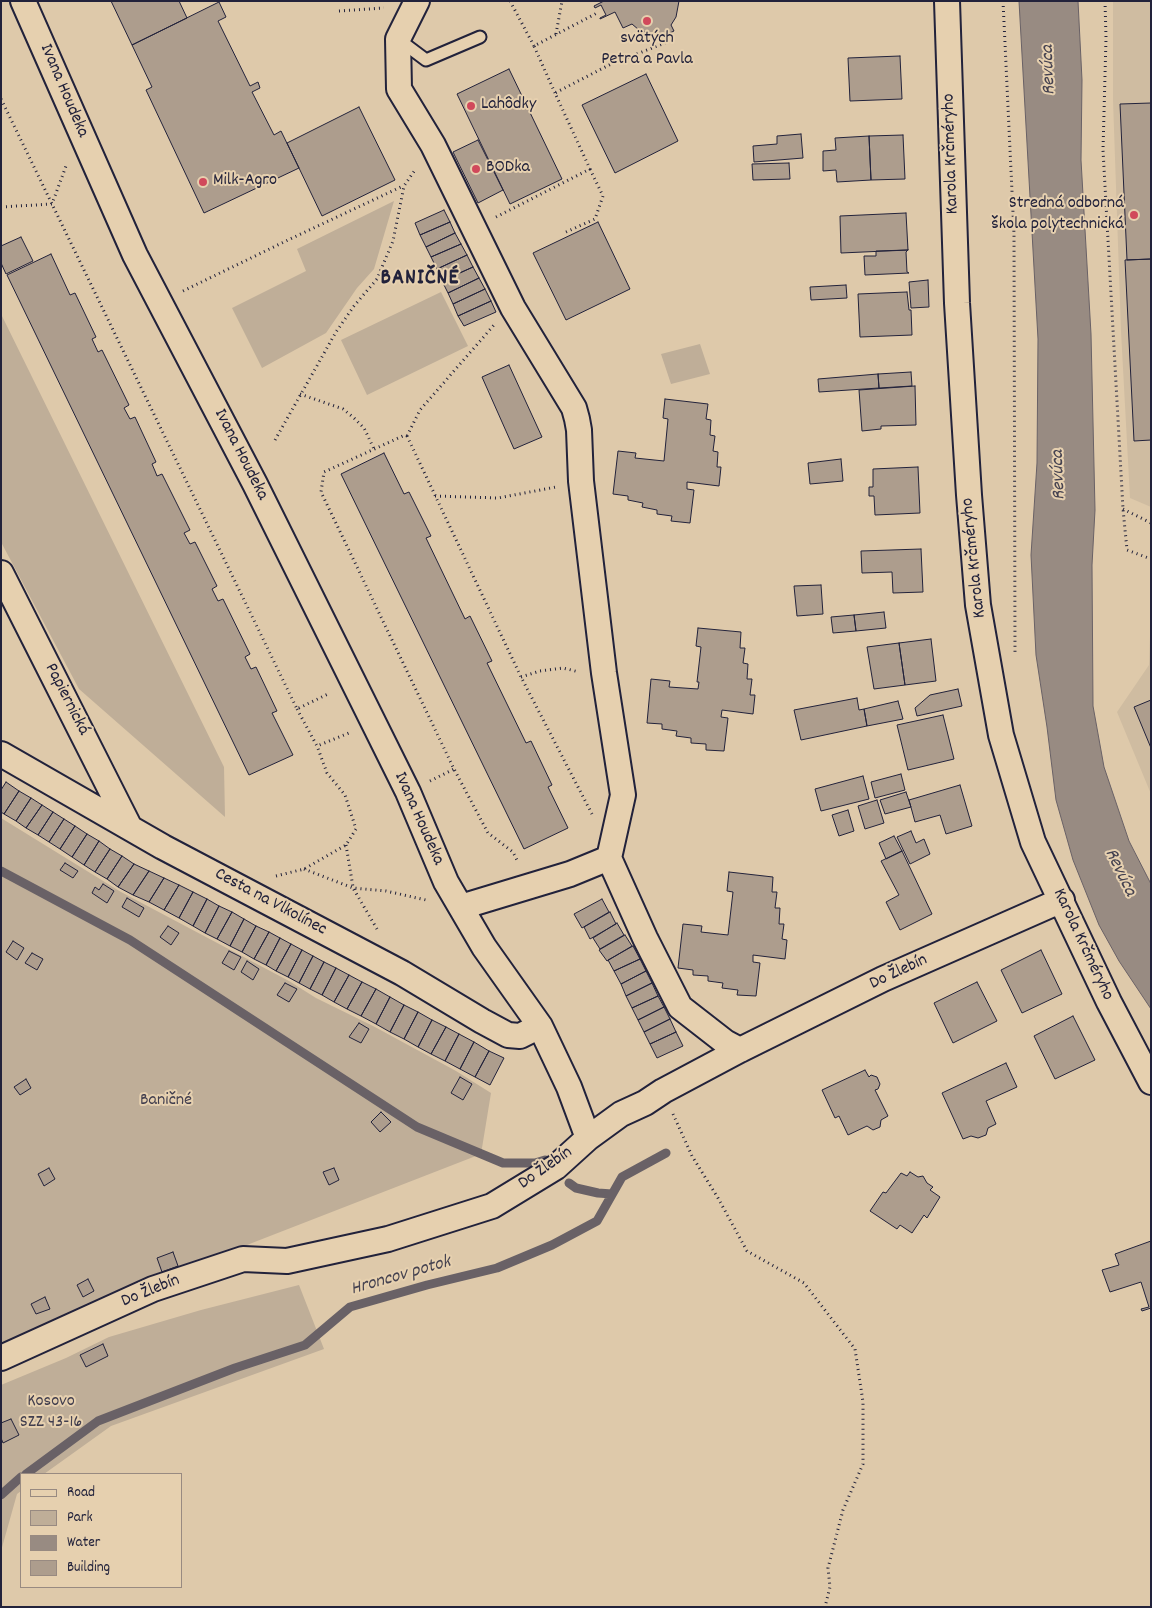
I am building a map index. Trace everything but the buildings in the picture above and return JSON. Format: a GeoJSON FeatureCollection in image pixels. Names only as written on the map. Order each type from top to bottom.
{"type":"FeatureCollection","features":[{"type":"Feature","properties":{"kind":"street","name":"Ivana Houdeka"},"geometry":{"type":"LineString","coordinates":[[23,1],[135,255],[255,484],[408,792],[446,882],[484,947],[540,1026],[569,1086],[588,1138]]}},
{"type":"Feature","properties":{"kind":"street","name":"Karola Krčméryho"},"geometry":{"type":"LineString","coordinates":[[947,1],[958,303],[969,496],[978,605],[1001,736],[1033,842],[1062,900],[1070,923],[1108,1002],[1151,1082]]}},
{"type":"Feature","properties":{"kind":"street"},"geometry":{"type":"LineString","coordinates":[[416,4],[398,39],[399,88],[433,144],[513,308],[574,408],[579,430],[581,481],[604,673],[623,795],[609,858],[645,938],[680,1007],[725,1042],[740,1050]]}},
{"type":"Feature","properties":{"kind":"street","name":"Papiernická"},"geometry":{"type":"LineString","coordinates":[[1,573],[130,828]]}},
{"type":"Feature","properties":{"kind":"street","name":"Cesta na Vlkolínec"},"geometry":{"type":"LineString","coordinates":[[1,754],[234,885],[402,973],[508,1035],[520,1036],[540,1026]]}},
{"type":"Feature","properties":{"kind":"street"},"geometry":{"type":"LineString","coordinates":[[461,907],[570,874],[609,858]]}},
{"type":"Feature","properties":{"kind":"street","name":"Do Žlebín"},"geometry":{"type":"LineString","coordinates":[[1,1358],[153,1289],[243,1259],[287,1262],[388,1239],[492,1206],[556,1167],[588,1138],[621,1114],[645,1103],[663,1091],[740,1050],[883,979],[1062,900]]}},
{"type":"Feature","properties":{"kind":"lane"},"geometry":{"type":"LineString","coordinates":[[398,39],[426,60],[480,37]]}},
{"type":"Feature","properties":{"kind":"path"},"geometry":{"type":"LineString","coordinates":[[510,1],[534,46],[602,196],[595,219],[566,232]]}},
{"type":"Feature","properties":{"kind":"path"},"geometry":{"type":"LineString","coordinates":[[556,34],[562,1]]}},
{"type":"Feature","properties":{"kind":"path"},"geometry":{"type":"LineString","coordinates":[[1003,1],[1014,234],[1014,589],[1016,661]]}},
{"type":"Feature","properties":{"kind":"path"},"geometry":{"type":"LineString","coordinates":[[1105,1],[1103,150],[1122,509],[1127,550],[1151,559]]}},
{"type":"Feature","properties":{"kind":"path"},"geometry":{"type":"LineString","coordinates":[[338,11],[416,4]]}},
{"type":"Feature","properties":{"kind":"path"},"geometry":{"type":"LineString","coordinates":[[534,46],[599,12]]}},
{"type":"Feature","properties":{"kind":"path"},"geometry":{"type":"LineString","coordinates":[[555,93],[611,64],[665,43]]}},
{"type":"Feature","properties":{"kind":"path"},"geometry":{"type":"LineString","coordinates":[[1,99],[297,709],[317,746],[327,773],[345,795],[356,829],[346,845],[304,869],[234,885]]}},
{"type":"Feature","properties":{"kind":"path"},"geometry":{"type":"LineString","coordinates":[[275,440],[336,332],[376,278],[393,241],[404,186],[433,144]]}},
{"type":"Feature","properties":{"kind":"path"},"geometry":{"type":"LineString","coordinates":[[474,229],[590,169]]}},
{"type":"Feature","properties":{"kind":"path"},"geometry":{"type":"LineString","coordinates":[[161,304],[183,291],[279,244],[404,186]]}},
{"type":"Feature","properties":{"kind":"path"},"geometry":{"type":"LineString","coordinates":[[1,207],[52,204]]}},
{"type":"Feature","properties":{"kind":"path"},"geometry":{"type":"LineString","coordinates":[[513,308],[505,313],[428,399],[420,410],[408,436],[521,677],[600,831],[609,858]]}},
{"type":"Feature","properties":{"kind":"path"},"geometry":{"type":"LineString","coordinates":[[300,394],[343,409],[364,428],[374,449]]}},
{"type":"Feature","properties":{"kind":"path"},"geometry":{"type":"LineString","coordinates":[[408,436],[406,435],[324,472],[322,492],[454,769],[488,833],[513,852]]}},
{"type":"Feature","properties":{"kind":"path"},"geometry":{"type":"LineString","coordinates":[[435,496],[498,498],[536,492],[581,481]]}},
{"type":"Feature","properties":{"kind":"path"},"geometry":{"type":"LineString","coordinates":[[1122,509],[1151,523]]}},
{"type":"Feature","properties":{"kind":"path"},"geometry":{"type":"LineString","coordinates":[[521,677],[540,671],[563,668],[585,674],[604,673]]}},
{"type":"Feature","properties":{"kind":"path"},"geometry":{"type":"LineString","coordinates":[[297,709],[352,682]]}},
{"type":"Feature","properties":{"kind":"path"},"geometry":{"type":"LineString","coordinates":[[317,746],[373,722]]}},
{"type":"Feature","properties":{"kind":"path"},"geometry":{"type":"LineString","coordinates":[[436,778],[454,769]]}},
{"type":"Feature","properties":{"kind":"path"},"geometry":{"type":"LineString","coordinates":[[346,845],[353,888],[378,930]]}},
{"type":"Feature","properties":{"kind":"path"},"geometry":{"type":"LineString","coordinates":[[304,869],[353,888],[386,892],[461,907]]}},
{"type":"Feature","properties":{"kind":"path"},"geometry":{"type":"LineString","coordinates":[[678,1126],[692,1156],[747,1251],[804,1283],[855,1349],[863,1402],[863,1464],[843,1510],[828,1568],[830,1587],[825,1607]]}},
{"type":"Feature","properties":{"kind":"shaded area","name":"Stredná odborná škola polytechnická"},"geometry":{"type":"Polygon","coordinates":[[[1113,1],[1151,1],[1151,507],[1130,498],[1121,331],[1113,100],[1113,1]]]}},
{"type":"Feature","properties":{"kind":"shaded area"},"geometry":{"type":"Polygon","coordinates":[[[1151,607],[1151,794],[1117,712],[1149,665],[1151,607]]]}},
{"type":"Feature","properties":{"kind":"green space"},"geometry":{"type":"Polygon","coordinates":[[[394,201],[374,269],[357,288],[326,333],[262,368],[232,308],[306,271],[297,249],[394,201]]]}},
{"type":"Feature","properties":{"kind":"green space"},"geometry":{"type":"Polygon","coordinates":[[[441,292],[468,346],[367,395],[341,340],[441,292]]]}},
{"type":"Feature","properties":{"kind":"green space"},"geometry":{"type":"Polygon","coordinates":[[[1,314],[224,767],[225,817],[79,689],[1,542],[1,314]]]}},
{"type":"Feature","properties":{"kind":"green space"},"geometry":{"type":"Polygon","coordinates":[[[700,344],[710,374],[671,384],[661,354],[700,344]]]}},
{"type":"Feature","properties":{"kind":"green space","name":"Baničné"},"geometry":{"type":"Polygon","coordinates":[[[1,818],[121,892],[289,981],[316,998],[373,1026],[456,1071],[491,1093],[481,1154],[252,1243],[1,1347],[1,818]]]}},
{"type":"Feature","properties":{"kind":"green space","name":"Kosovo SZZ 43-16"},"geometry":{"type":"Polygon","coordinates":[[[299,1285],[324,1349],[111,1426],[45,1473],[20,1473],[20,1492],[17,1494],[1,1551],[1,1385],[66,1358],[109,1337],[201,1310],[299,1285]]]}},
{"type":"Feature","properties":{"kind":"water","name":"Revúca"},"geometry":{"type":"Polygon","coordinates":[[[1019,1],[1078,1],[1082,80],[1081,160],[1091,334],[1095,510],[1092,565],[1093,706],[1104,767],[1129,841],[1151,884],[1151,1009],[1119,961],[1099,925],[1073,860],[1056,800],[1036,655],[1031,555],[1037,463],[1038,339],[1019,1]]]}},
{"type":"Feature","properties":{"kind":"waterway"},"geometry":{"type":"LineString","coordinates":[[1,871],[130,940],[417,1127],[503,1163],[535,1163],[545,1160],[550,1162]]}},
{"type":"Feature","properties":{"kind":"waterway","name":"Hroncov potok"},"geometry":{"type":"LineString","coordinates":[[27,1473],[98,1421],[235,1368],[305,1345],[350,1307],[427,1285],[497,1268],[552,1245],[597,1221],[622,1177],[666,1153]]}},
{"type":"Feature","properties":{"kind":"waterway"},"geometry":{"type":"LineString","coordinates":[[569,1183],[576,1188],[612,1194]]}},
{"type":"Feature","properties":{"kind":"waterway","name":"Hroncov potok"},"geometry":{"type":"LineString","coordinates":[[1,1495],[20,1478]]}},
{"type":"Feature","properties":{"kind":"place","name":"svätých Petra a Pavla"},"geometry":{"type":"Point","coordinates":[647,21]}},
{"type":"Feature","properties":{"kind":"place","name":"Lahôdky"},"geometry":{"type":"Point","coordinates":[471,106]}},
{"type":"Feature","properties":{"kind":"place","name":"BODka"},"geometry":{"type":"Point","coordinates":[476,169]}},
{"type":"Feature","properties":{"kind":"place","name":"Milk-Agro"},"geometry":{"type":"Point","coordinates":[203,182]}},
{"type":"Feature","properties":{"kind":"place","name":"Stredná odborná škola polytechnická"},"geometry":{"type":"Point","coordinates":[1134,215]}},
{"type":"Feature","properties":{"kind":"district","name":"BANIČNÉ"},"geometry":{"type":"Point","coordinates":[420,280]}}]}
